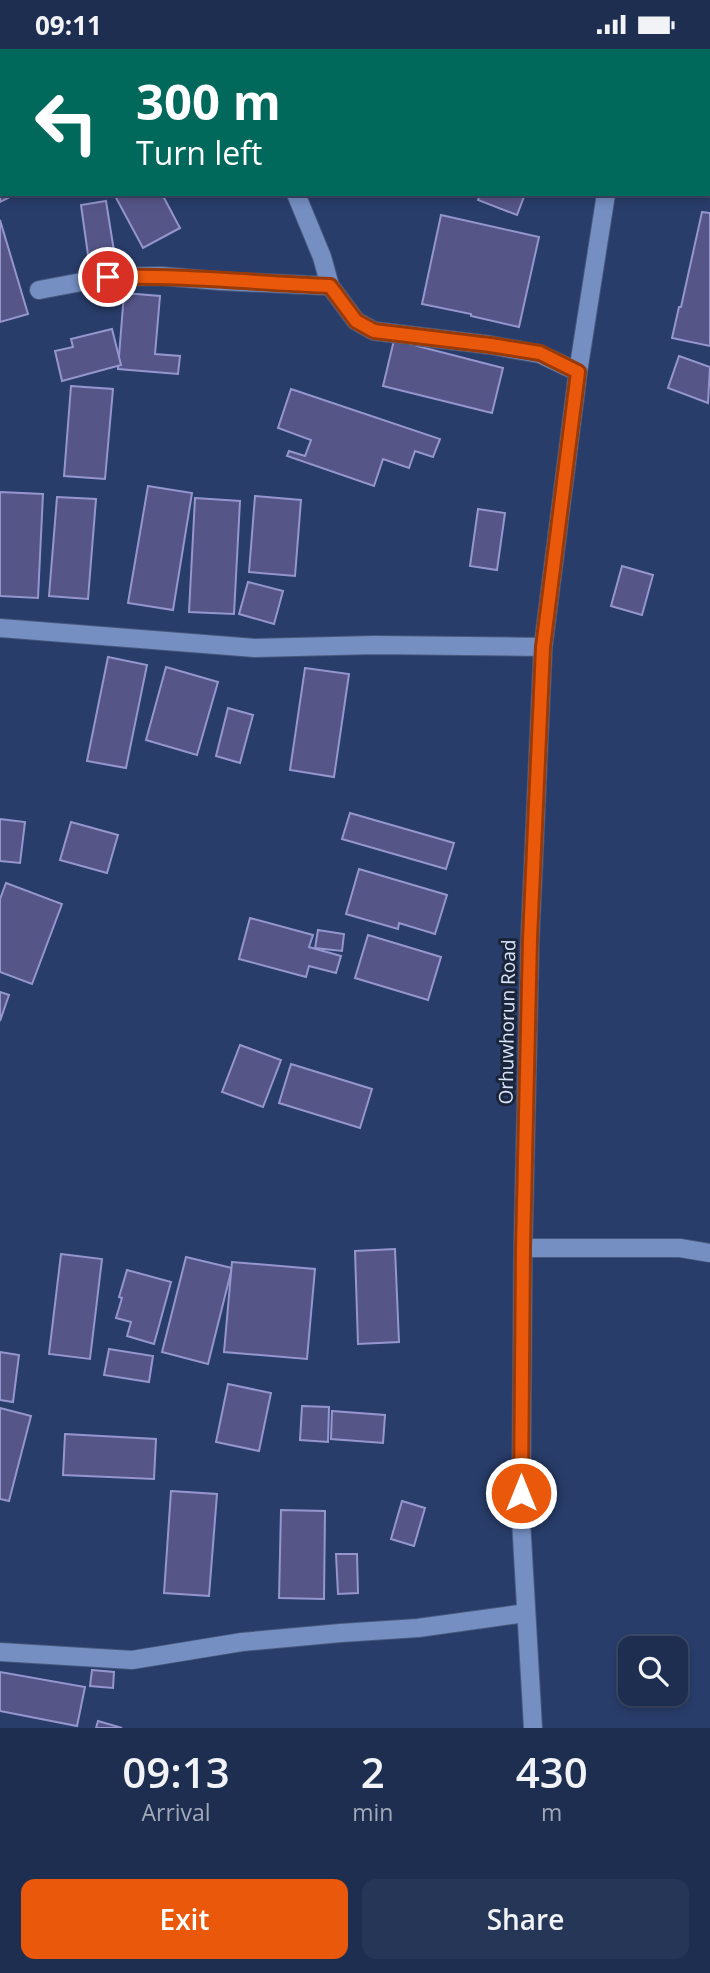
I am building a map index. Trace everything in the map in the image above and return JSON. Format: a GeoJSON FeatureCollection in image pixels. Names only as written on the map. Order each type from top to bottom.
{"type":"FeatureCollection","features":[{"type":"Feature","properties":{"kind":"street"},"geometry":{"type":"LineString","coordinates":[[297,196],[322,257],[330,286],[356,321],[374,331],[540,353],[578,372]]}},
{"type":"Feature","properties":{"kind":"street","name":"Orhuwhorun Road"},"geometry":{"type":"LineString","coordinates":[[533,1728],[521,1520],[523,1248],[530,939],[543,647],[578,372],[606,196]]}},
{"type":"Feature","properties":{"kind":"street"},"geometry":{"type":"LineString","coordinates":[[39,290],[108,277],[148,276],[330,286]]}},
{"type":"Feature","properties":{"kind":"street"},"geometry":{"type":"LineString","coordinates":[[0,628],[255,648],[375,645],[543,647]]}},
{"type":"Feature","properties":{"kind":"street"},"geometry":{"type":"LineString","coordinates":[[523,1248],[680,1248],[710,1253]]}},
{"type":"Feature","properties":{"kind":"street"},"geometry":{"type":"LineString","coordinates":[[0,1652],[132,1660],[242,1642],[418,1628],[526,1613]]}},
{"type":"Feature","properties":{"kind":"building"},"geometry":{"type":"Polygon","coordinates":[[[0,196],[12,196],[0,202],[0,196]]]}},
{"type":"Feature","properties":{"kind":"building"},"geometry":{"type":"Polygon","coordinates":[[[115,196],[163,196],[180,228],[143,248],[115,196]]]}},
{"type":"Feature","properties":{"kind":"building"},"geometry":{"type":"Polygon","coordinates":[[[479,196],[524,196],[517,215],[478,200],[479,196]]]}},
{"type":"Feature","properties":{"kind":"building"},"geometry":{"type":"Polygon","coordinates":[[[106,201],[114,251],[88,255],[81,205],[106,201]]]}},
{"type":"Feature","properties":{"kind":"building"},"geometry":{"type":"Polygon","coordinates":[[[702,212],[710,213],[710,346],[672,338],[702,212]]]}},
{"type":"Feature","properties":{"kind":"building"},"geometry":{"type":"Polygon","coordinates":[[[441,215],[539,237],[519,327],[422,304],[441,215]]]}},
{"type":"Feature","properties":{"kind":"building"},"geometry":{"type":"Polygon","coordinates":[[[0,220],[28,314],[0,322],[0,220]]]}},
{"type":"Feature","properties":{"kind":"building"},"geometry":{"type":"Polygon","coordinates":[[[124,293],[160,296],[155,354],[180,356],[178,374],[118,369],[124,293]]]}},
{"type":"Feature","properties":{"kind":"building"},"geometry":{"type":"Polygon","coordinates":[[[112,329],[121,365],[62,381],[55,351],[73,347],[71,339],[112,329]]]}},
{"type":"Feature","properties":{"kind":"building"},"geometry":{"type":"Polygon","coordinates":[[[394,340],[503,368],[492,413],[383,386],[394,340]]]}},
{"type":"Feature","properties":{"kind":"building"},"geometry":{"type":"Polygon","coordinates":[[[679,356],[710,367],[708,403],[668,388],[679,356]]]}},
{"type":"Feature","properties":{"kind":"building"},"geometry":{"type":"Polygon","coordinates":[[[71,386],[113,389],[105,479],[64,476],[71,386]]]}},
{"type":"Feature","properties":{"kind":"building"},"geometry":{"type":"Polygon","coordinates":[[[291,389],[440,439],[433,457],[415,451],[409,468],[383,459],[374,486],[287,456],[289,451],[305,456],[311,440],[278,428],[291,389]]]}},
{"type":"Feature","properties":{"kind":"building"},"geometry":{"type":"Polygon","coordinates":[[[148,486],[192,493],[173,610],[128,603],[148,486]]]}},
{"type":"Feature","properties":{"kind":"building"},"geometry":{"type":"Polygon","coordinates":[[[0,492],[43,494],[38,598],[0,596],[0,492]]]}},
{"type":"Feature","properties":{"kind":"building"},"geometry":{"type":"Polygon","coordinates":[[[255,496],[301,500],[295,576],[249,572],[255,496]]]}},
{"type":"Feature","properties":{"kind":"building"},"geometry":{"type":"Polygon","coordinates":[[[57,497],[96,499],[88,599],[49,596],[57,497]]]}},
{"type":"Feature","properties":{"kind":"building"},"geometry":{"type":"Polygon","coordinates":[[[195,498],[240,501],[234,614],[189,612],[195,498]]]}},
{"type":"Feature","properties":{"kind":"building"},"geometry":{"type":"Polygon","coordinates":[[[478,509],[505,513],[497,570],[470,566],[478,509]]]}},
{"type":"Feature","properties":{"kind":"building"},"geometry":{"type":"Polygon","coordinates":[[[622,566],[653,575],[642,615],[611,606],[622,566]]]}},
{"type":"Feature","properties":{"kind":"building"},"geometry":{"type":"Polygon","coordinates":[[[248,582],[283,591],[274,624],[239,614],[248,582]]]}},
{"type":"Feature","properties":{"kind":"building"},"geometry":{"type":"Polygon","coordinates":[[[108,657],[147,665],[126,768],[87,761],[108,657]]]}},
{"type":"Feature","properties":{"kind":"building"},"geometry":{"type":"Polygon","coordinates":[[[166,667],[218,682],[197,755],[146,740],[166,667]]]}},
{"type":"Feature","properties":{"kind":"building"},"geometry":{"type":"Polygon","coordinates":[[[305,668],[349,674],[334,777],[290,770],[305,668]]]}},
{"type":"Feature","properties":{"kind":"building"},"geometry":{"type":"Polygon","coordinates":[[[228,708],[253,715],[240,763],[216,756],[228,708]]]}},
{"type":"Feature","properties":{"kind":"building"},"geometry":{"type":"Polygon","coordinates":[[[350,813],[454,843],[446,869],[342,839],[350,813]]]}},
{"type":"Feature","properties":{"kind":"building"},"geometry":{"type":"Polygon","coordinates":[[[0,819],[25,822],[20,863],[0,861],[0,819]]]}},
{"type":"Feature","properties":{"kind":"building"},"geometry":{"type":"Polygon","coordinates":[[[71,822],[118,835],[107,873],[60,860],[71,822]]]}},
{"type":"Feature","properties":{"kind":"building"},"geometry":{"type":"Polygon","coordinates":[[[359,869],[447,895],[435,934],[399,923],[398,929],[346,914],[359,869]]]}},
{"type":"Feature","properties":{"kind":"building"},"geometry":{"type":"Polygon","coordinates":[[[6,883],[62,904],[32,984],[0,972],[0,899],[6,883]]]}},
{"type":"Feature","properties":{"kind":"building"},"geometry":{"type":"Polygon","coordinates":[[[250,918],[313,935],[309,947],[341,956],[336,973],[309,966],[306,977],[239,959],[250,918]]]}},
{"type":"Feature","properties":{"kind":"building"},"geometry":{"type":"Polygon","coordinates":[[[318,930],[344,934],[342,951],[315,948],[318,930]]]}},
{"type":"Feature","properties":{"kind":"building"},"geometry":{"type":"Polygon","coordinates":[[[368,935],[441,957],[428,1000],[355,978],[368,935]]]}},
{"type":"Feature","properties":{"kind":"building"},"geometry":{"type":"Polygon","coordinates":[[[0,992],[9,995],[0,1021],[0,992]]]}},
{"type":"Feature","properties":{"kind":"building"},"geometry":{"type":"Polygon","coordinates":[[[240,1045],[281,1060],[263,1107],[222,1092],[240,1045]]]}},
{"type":"Feature","properties":{"kind":"building"},"geometry":{"type":"Polygon","coordinates":[[[291,1064],[372,1089],[360,1128],[279,1103],[291,1064]]]}},
{"type":"Feature","properties":{"kind":"building"},"geometry":{"type":"Polygon","coordinates":[[[395,1249],[399,1342],[358,1344],[355,1251],[395,1249]]]}},
{"type":"Feature","properties":{"kind":"building"},"geometry":{"type":"Polygon","coordinates":[[[61,1254],[102,1259],[90,1359],[49,1354],[61,1254]]]}},
{"type":"Feature","properties":{"kind":"building"},"geometry":{"type":"Polygon","coordinates":[[[186,1257],[232,1268],[208,1364],[162,1352],[186,1257]]]}},
{"type":"Feature","properties":{"kind":"building"},"geometry":{"type":"Polygon","coordinates":[[[232,1262],[315,1269],[307,1359],[224,1352],[232,1262]]]}},
{"type":"Feature","properties":{"kind":"building"},"geometry":{"type":"Polygon","coordinates":[[[127,1270],[171,1282],[154,1344],[127,1336],[131,1322],[116,1318],[127,1270]]]}},
{"type":"Feature","properties":{"kind":"building"},"geometry":{"type":"Polygon","coordinates":[[[109,1349],[153,1356],[149,1382],[104,1375],[109,1349]]]}},
{"type":"Feature","properties":{"kind":"building"},"geometry":{"type":"Polygon","coordinates":[[[0,1352],[19,1355],[13,1402],[0,1400],[0,1352]]]}},
{"type":"Feature","properties":{"kind":"building"},"geometry":{"type":"Polygon","coordinates":[[[228,1384],[271,1393],[259,1451],[216,1442],[228,1384]]]}},
{"type":"Feature","properties":{"kind":"building"},"geometry":{"type":"Polygon","coordinates":[[[302,1406],[329,1407],[328,1442],[300,1440],[302,1406]]]}},
{"type":"Feature","properties":{"kind":"building"},"geometry":{"type":"Polygon","coordinates":[[[0,1408],[31,1416],[9,1501],[0,1499],[0,1408]]]}},
{"type":"Feature","properties":{"kind":"building"},"geometry":{"type":"Polygon","coordinates":[[[332,1411],[385,1415],[383,1443],[331,1439],[332,1411]]]}},
{"type":"Feature","properties":{"kind":"building"},"geometry":{"type":"Polygon","coordinates":[[[65,1434],[156,1439],[154,1479],[63,1475],[65,1434]]]}},
{"type":"Feature","properties":{"kind":"building"},"geometry":{"type":"Polygon","coordinates":[[[171,1491],[217,1494],[209,1596],[164,1593],[171,1491]]]}},
{"type":"Feature","properties":{"kind":"building"},"geometry":{"type":"Polygon","coordinates":[[[402,1501],[425,1508],[414,1546],[391,1539],[402,1501]]]}},
{"type":"Feature","properties":{"kind":"building"},"geometry":{"type":"Polygon","coordinates":[[[281,1510],[325,1511],[324,1599],[279,1598],[281,1510]]]}},
{"type":"Feature","properties":{"kind":"building"},"geometry":{"type":"Polygon","coordinates":[[[336,1554],[357,1554],[358,1593],[338,1594],[336,1554]]]}},
{"type":"Feature","properties":{"kind":"building"},"geometry":{"type":"Polygon","coordinates":[[[92,1670],[114,1672],[113,1688],[90,1686],[92,1670]]]}},
{"type":"Feature","properties":{"kind":"building"},"geometry":{"type":"Polygon","coordinates":[[[0,1672],[85,1687],[77,1726],[0,1711],[0,1672]]]}},
{"type":"Feature","properties":{"kind":"building"},"geometry":{"type":"Polygon","coordinates":[[[98,1721],[122,1728],[96,1728],[98,1721]]]}},
{"type":"Feature","properties":{"kind":"route"},"geometry":{"type":"LineString","coordinates":[[108,277],[162,276],[330,286],[356,321],[374,331],[540,353],[578,372],[543,647],[530,939],[521,1493]]}}]}
